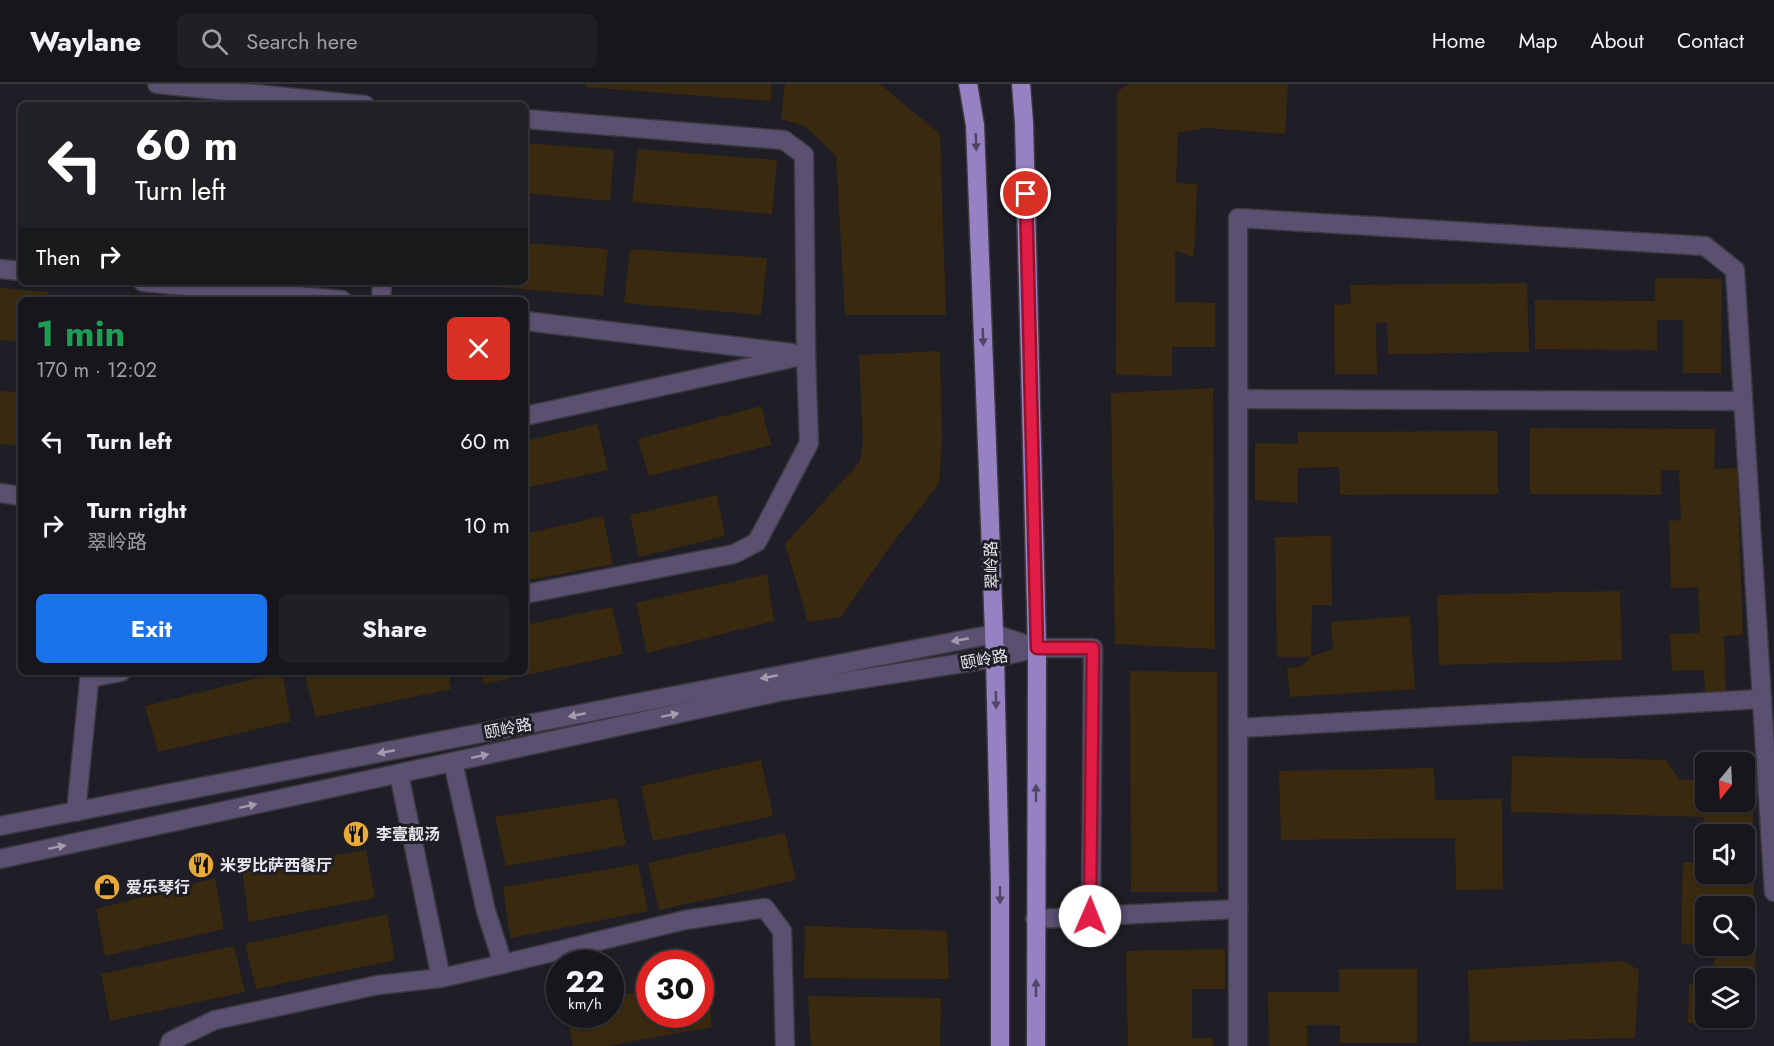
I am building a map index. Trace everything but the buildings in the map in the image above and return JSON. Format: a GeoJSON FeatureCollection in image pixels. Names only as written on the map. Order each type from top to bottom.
{"type":"FeatureCollection","features":[{"type":"Feature","properties":{"kind":"main road","name":"翠岭路"},"geometry":{"type":"LineString","coordinates":[[968,84],[975,125],[995,658],[1000,870],[1000,1046]]}},
{"type":"Feature","properties":{"kind":"main road"},"geometry":{"type":"LineString","coordinates":[[1021,84],[1024,122],[1037,648],[1036,1046]]}},
{"type":"Feature","properties":{"kind":"street"},"geometry":{"type":"LineString","coordinates":[[158,84],[335,102]]}},
{"type":"Feature","properties":{"kind":"street"},"geometry":{"type":"LineString","coordinates":[[528,119],[784,140],[804,155],[809,443],[757,542],[734,554],[528,593]]}},
{"type":"Feature","properties":{"kind":"street"},"geometry":{"type":"LineString","coordinates":[[1238,1046],[1238,218],[1705,246],[1735,270],[1774,892]]}},
{"type":"Feature","properties":{"kind":"street"},"geometry":{"type":"LineString","coordinates":[[0,269],[18,271]]}},
{"type":"Feature","properties":{"kind":"street"},"geometry":{"type":"LineString","coordinates":[[176,285],[309,297]]}},
{"type":"Feature","properties":{"kind":"street"},"geometry":{"type":"LineString","coordinates":[[528,321],[806,355]]}},
{"type":"Feature","properties":{"kind":"street"},"geometry":{"type":"LineString","coordinates":[[528,415],[806,355]]}},
{"type":"Feature","properties":{"kind":"street"},"geometry":{"type":"LineString","coordinates":[[1238,399],[1743,402]]}},
{"type":"Feature","properties":{"kind":"street"},"geometry":{"type":"LineString","coordinates":[[0,493],[18,496]]}},
{"type":"Feature","properties":{"kind":"street","name":"颐岭路"},"geometry":{"type":"LineString","coordinates":[[0,826],[994,634],[1037,648]]}},
{"type":"Feature","properties":{"kind":"street"},"geometry":{"type":"LineString","coordinates":[[1037,648],[1093,648],[1090,916]]}},
{"type":"Feature","properties":{"kind":"street","name":"颐岭路"},"geometry":{"type":"LineString","coordinates":[[0,859],[783,691],[995,658],[1037,648]]}},
{"type":"Feature","properties":{"kind":"street"},"geometry":{"type":"LineString","coordinates":[[76,812],[89,675]]}},
{"type":"Feature","properties":{"kind":"street"},"geometry":{"type":"LineString","coordinates":[[1238,728],[1762,699]]}},
{"type":"Feature","properties":{"kind":"street"},"geometry":{"type":"LineString","coordinates":[[453,762],[486,911],[503,964]]}},
{"type":"Feature","properties":{"kind":"street"},"geometry":{"type":"LineString","coordinates":[[399,774],[441,978]]}},
{"type":"Feature","properties":{"kind":"street"},"geometry":{"type":"LineString","coordinates":[[169,1046],[171,1041],[215,1020],[378,985],[441,978],[685,920],[765,908],[782,931],[785,1046]]}},
{"type":"Feature","properties":{"kind":"street"},"geometry":{"type":"LineString","coordinates":[[1035,919],[1238,909]]}},
{"type":"Feature","properties":{"kind":"place","name":"李壹靓汤"},"geometry":{"type":"Point","coordinates":[356,834]}},
{"type":"Feature","properties":{"kind":"place","name":"米罗比萨西餐厅"},"geometry":{"type":"Point","coordinates":[201,865]}},
{"type":"Feature","properties":{"kind":"place","name":"爱乐琴行"},"geometry":{"type":"Point","coordinates":[107,887]}},
{"type":"Feature","properties":{"kind":"route"},"geometry":{"type":"LineString","coordinates":[[1026,194],[1037,648],[1093,648],[1090,916]]}}]}
